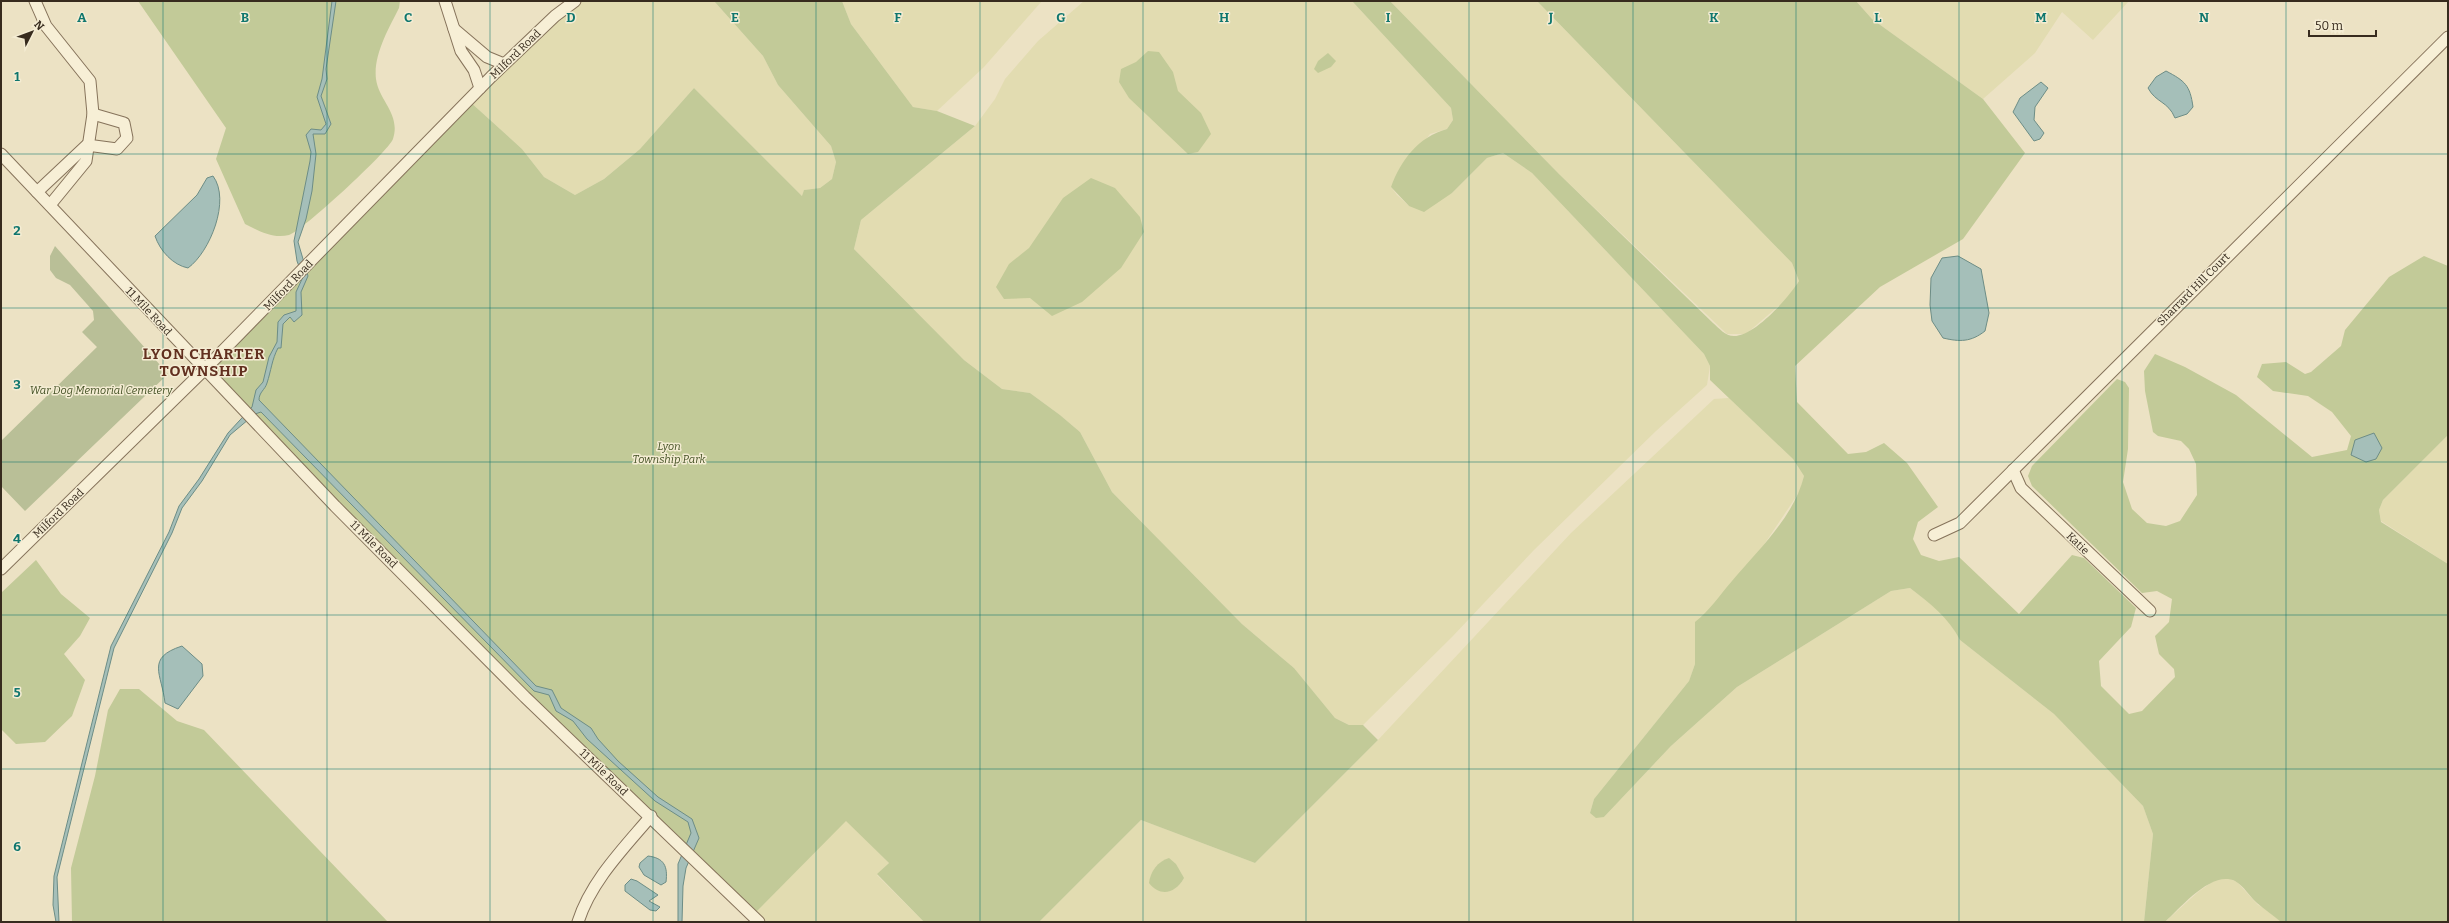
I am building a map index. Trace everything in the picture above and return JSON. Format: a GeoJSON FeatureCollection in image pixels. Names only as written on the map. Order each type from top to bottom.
{"type":"FeatureCollection","features":[{"type":"Feature","properties":{"kind":"street"},"geometry":{"type":"LineString","coordinates":[[35,1],[46,26],[90,81],[93,114],[87,145],[86,161],[80,171],[50,205]]}},
{"type":"Feature","properties":{"kind":"street"},"geometry":{"type":"LineString","coordinates":[[444,1],[461,51],[474,70],[480,88]]}},
{"type":"Feature","properties":{"kind":"street","name":"Milford Road"},"geometry":{"type":"LineString","coordinates":[[1,569],[204,370],[504,64],[555,16],[575,1]]}},
{"type":"Feature","properties":{"kind":"street"},"geometry":{"type":"LineString","coordinates":[[454,29],[488,57],[504,64]]}},
{"type":"Feature","properties":{"kind":"street","name":"Sharrard Hill Court"},"geometry":{"type":"LineString","coordinates":[[1934,535],[1960,523],[2448,36]]}},
{"type":"Feature","properties":{"kind":"street"},"geometry":{"type":"LineString","coordinates":[[87,145],[117,149],[127,138],[124,123],[93,114]]}},
{"type":"Feature","properties":{"kind":"street"},"geometry":{"type":"LineString","coordinates":[[37,192],[87,145]]}},
{"type":"Feature","properties":{"kind":"street","name":"11 Mile Road"},"geometry":{"type":"LineString","coordinates":[[1,154],[204,370],[525,697],[651,816],[759,922]]}},
{"type":"Feature","properties":{"kind":"street","name":"Katie"},"geometry":{"type":"LineString","coordinates":[[2013,470],[2021,488],[2150,611]]}},
{"type":"Feature","properties":{"kind":"street"},"geometry":{"type":"LineString","coordinates":[[578,922],[581,912],[608,866],[651,816]]}},
{"type":"Feature","properties":{"kind":"shaded area"},"geometry":{"type":"Polygon","coordinates":[[[575,1],[714,1],[763,56],[778,85],[831,146],[836,162],[832,179],[820,188],[804,190],[803,197],[694,88],[640,149],[604,179],[575,195],[544,177],[522,149],[468,100],[575,1]]]}},
{"type":"Feature","properties":{"kind":"shaded area"},"geometry":{"type":"Polygon","coordinates":[[[842,1],[1042,1],[984,67],[937,111],[913,107],[851,24],[842,1]]]}},
{"type":"Feature","properties":{"kind":"shaded area"},"geometry":{"type":"Polygon","coordinates":[[[1084,1],[1352,1],[1451,108],[1453,120],[1447,129],[1430,134],[1391,187],[1397,195],[1409,206],[1452,193],[1487,158],[1503,153],[1532,173],[1704,354],[1710,366],[1707,385],[1656,431],[1534,550],[1452,637],[1363,725],[1349,725],[1335,718],[1294,668],[1242,624],[1112,492],[1080,432],[1030,393],[1002,389],[964,360],[854,249],[861,220],[975,126],[995,99],[1005,79],[1038,41],[1084,1]]]}},
{"type":"Feature","properties":{"kind":"shaded area"},"geometry":{"type":"Polygon","coordinates":[[[1390,1],[1537,1],[1792,263],[1799,281],[1789,297],[1746,334],[1727,334],[1559,174],[1390,1]]]}},
{"type":"Feature","properties":{"kind":"shaded area"},"geometry":{"type":"Polygon","coordinates":[[[1856,1],[2129,1],[2093,40],[2062,12],[2035,53],[1983,99],[1872,19],[1856,1]]]}},
{"type":"Feature","properties":{"kind":"shaded area"},"geometry":{"type":"Polygon","coordinates":[[[1729,398],[1793,459],[1804,476],[1800,491],[1695,647],[1695,664],[1689,681],[1594,799],[1590,813],[1604,817],[1671,746],[1737,687],[1891,591],[1910,588],[1941,612],[1951,624],[1960,640],[2054,714],[2143,806],[2153,834],[2144,922],[1039,922],[1141,820],[1255,863],[1378,740],[1571,533],[1714,399],[1729,398]]]}},
{"type":"Feature","properties":{"kind":"shaded area"},"geometry":{"type":"Polygon","coordinates":[[[2448,435],[2448,564],[2381,521],[2379,510],[2383,500],[2448,435]]]}},
{"type":"Feature","properties":{"kind":"shaded area"},"geometry":{"type":"Polygon","coordinates":[[[846,820],[889,863],[877,875],[924,922],[760,922],[753,915],[846,820]]]}},
{"type":"Feature","properties":{"kind":"shaded area"},"geometry":{"type":"Polygon","coordinates":[[[2228,878],[2237,882],[2258,905],[2267,909],[2281,922],[2165,922],[2198,892],[2215,880],[2228,878]]]}},
{"type":"Feature","properties":{"kind":"green space"},"geometry":{"type":"Polygon","coordinates":[[[138,1],[400,1],[399,8],[379,51],[376,70],[378,87],[389,108],[394,122],[395,130],[393,139],[377,159],[362,174],[297,231],[289,235],[277,236],[261,232],[245,224],[216,159],[226,128],[138,1]]]}},
{"type":"Feature","properties":{"kind":"green space","name":"Lyon Township Park"},"geometry":{"type":"Polygon","coordinates":[[[714,1],[842,1],[851,24],[913,107],[937,111],[975,126],[861,220],[854,249],[964,360],[1002,389],[1030,393],[1080,432],[1112,492],[1242,624],[1294,668],[1335,718],[1349,725],[1363,725],[1378,740],[1255,863],[1141,820],[1039,922],[924,922],[877,874],[889,863],[846,821],[753,915],[462,633],[204,370],[468,100],[522,149],[544,177],[575,195],[604,179],[640,149],[694,88],[802,196],[804,190],[820,188],[832,179],[836,162],[831,146],[778,85],[763,56],[714,1]]]}},
{"type":"Feature","properties":{"kind":"green space"},"geometry":{"type":"Polygon","coordinates":[[[1352,1],[1390,1],[1559,174],[1713,323],[1722,331],[1731,336],[1742,334],[1751,330],[1770,315],[1787,297],[1799,281],[1792,263],[1537,1],[1856,1],[1872,19],[1983,99],[2025,153],[1963,239],[1880,287],[1795,366],[1797,402],[1848,454],[1866,452],[1884,443],[1907,463],[1938,507],[1918,522],[1913,539],[1921,555],[1939,561],[1959,557],[2019,614],[2072,555],[2084,558],[2136,608],[2131,627],[2099,661],[2101,686],[2129,714],[2142,711],[2175,677],[2174,669],[2159,654],[2155,636],[2169,622],[2172,599],[2157,591],[2142,593],[2032,486],[2028,476],[2032,466],[2117,379],[2125,382],[2129,388],[2128,449],[2123,482],[2132,509],[2147,523],[2166,526],[2180,521],[2197,495],[2196,464],[2189,449],[2181,441],[2158,436],[2153,432],[2145,391],[2144,371],[2155,354],[2185,367],[2236,395],[2312,457],[2347,450],[2351,436],[2332,412],[2308,396],[2273,391],[2257,377],[2262,364],[2286,362],[2305,374],[2311,372],[2341,346],[2345,330],[2389,277],[2424,256],[2448,266],[2448,435],[2383,500],[2379,510],[2381,522],[2448,564],[2448,922],[2281,922],[2257,903],[2238,883],[2226,879],[2207,885],[2197,892],[2165,922],[2144,922],[2153,834],[2143,806],[2054,714],[1960,640],[1950,624],[1932,605],[1910,588],[1891,591],[1737,687],[1671,746],[1604,817],[1596,818],[1590,813],[1594,799],[1689,681],[1695,664],[1695,622],[1710,608],[1764,545],[1784,519],[1799,491],[1804,476],[1793,459],[1710,380],[1710,366],[1704,354],[1532,173],[1503,153],[1487,158],[1452,193],[1424,212],[1409,206],[1391,187],[1395,177],[1405,159],[1419,144],[1427,138],[1447,129],[1453,120],[1451,108],[1352,1]]]}},
{"type":"Feature","properties":{"kind":"green space"},"geometry":{"type":"Polygon","coordinates":[[[1148,51],[1159,52],[1173,72],[1178,91],[1201,113],[1211,134],[1198,152],[1188,154],[1129,98],[1119,82],[1121,69],[1136,62],[1148,51]]]}},
{"type":"Feature","properties":{"kind":"green space"},"geometry":{"type":"Polygon","coordinates":[[[1328,53],[1336,61],[1331,67],[1318,73],[1314,69],[1318,61],[1328,53]]]}},
{"type":"Feature","properties":{"kind":"green space"},"geometry":{"type":"Polygon","coordinates":[[[1091,178],[1115,188],[1140,217],[1144,232],[1121,268],[1082,302],[1052,316],[1030,298],[1004,299],[996,287],[1009,264],[1029,248],[1063,198],[1091,178]]]}},
{"type":"Feature","properties":{"kind":"green space","name":"War Dog Memorial Cemetery"},"geometry":{"type":"Polygon","coordinates":[[[55,246],[168,374],[25,511],[1,486],[1,441],[97,347],[82,332],[94,320],[93,311],[70,285],[56,278],[50,270],[50,256],[55,246]]]}},
{"type":"Feature","properties":{"kind":"green space"},"geometry":{"type":"Polygon","coordinates":[[[36,560],[61,594],[90,618],[80,636],[64,654],[85,680],[72,716],[45,742],[16,744],[1,729],[1,593],[36,560]]]}},
{"type":"Feature","properties":{"kind":"green space"},"geometry":{"type":"Polygon","coordinates":[[[120,689],[139,689],[177,721],[204,730],[388,922],[72,922],[71,868],[95,776],[108,710],[120,689]]]}},
{"type":"Feature","properties":{"kind":"green space"},"geometry":{"type":"Polygon","coordinates":[[[1169,858],[1176,864],[1184,878],[1176,888],[1163,892],[1153,887],[1149,883],[1153,871],[1158,864],[1169,858]]]}},
{"type":"Feature","properties":{"kind":"water"},"geometry":{"type":"Polygon","coordinates":[[[332,1],[336,1],[326,69],[327,79],[321,96],[331,124],[325,134],[313,134],[316,154],[312,191],[306,219],[298,242],[308,276],[301,292],[302,315],[294,322],[290,317],[283,324],[281,348],[278,348],[276,352],[267,383],[260,395],[259,400],[536,686],[552,690],[561,708],[591,728],[598,739],[618,761],[658,797],[692,819],[699,838],[686,868],[683,886],[682,922],[678,922],[678,864],[691,833],[688,822],[655,801],[587,739],[573,721],[556,711],[549,695],[534,691],[261,412],[255,414],[230,435],[202,481],[182,508],[172,533],[114,648],[57,877],[59,922],[56,922],[53,905],[54,876],[111,646],[169,532],[179,506],[199,479],[228,433],[252,407],[256,390],[263,382],[269,357],[277,342],[278,322],[284,315],[296,311],[296,292],[303,277],[297,261],[294,241],[310,161],[311,152],[306,135],[311,129],[321,130],[326,124],[317,97],[322,79],[332,1]]]}},
{"type":"Feature","properties":{"kind":"water"},"geometry":{"type":"Polygon","coordinates":[[[2166,71],[2186,84],[2192,100],[2193,107],[2187,114],[2175,118],[2169,108],[2155,97],[2148,88],[2156,77],[2166,71]]]}},
{"type":"Feature","properties":{"kind":"water"},"geometry":{"type":"Polygon","coordinates":[[[2041,82],[2048,88],[2035,107],[2034,120],[2044,133],[2040,139],[2034,141],[2013,112],[2020,98],[2041,82]]]}},
{"type":"Feature","properties":{"kind":"water"},"geometry":{"type":"Polygon","coordinates":[[[213,176],[218,186],[220,198],[216,225],[204,250],[188,268],[172,261],[160,247],[155,236],[197,195],[207,178],[213,176]]]}},
{"type":"Feature","properties":{"kind":"water"},"geometry":{"type":"Polygon","coordinates":[[[1958,256],[1981,269],[1989,313],[1985,331],[1980,335],[1965,340],[1943,338],[1932,321],[1930,305],[1931,278],[1942,258],[1958,256]]]}},
{"type":"Feature","properties":{"kind":"water"},"geometry":{"type":"Polygon","coordinates":[[[2374,433],[2382,448],[2376,459],[2366,462],[2351,455],[2355,440],[2374,433]]]}},
{"type":"Feature","properties":{"kind":"water"},"geometry":{"type":"Polygon","coordinates":[[[182,646],[202,664],[203,676],[178,709],[165,703],[158,668],[163,656],[182,646]]]}},
{"type":"Feature","properties":{"kind":"water"},"geometry":{"type":"Polygon","coordinates":[[[648,856],[658,859],[664,864],[666,871],[666,882],[661,885],[644,875],[639,867],[640,863],[648,856]]]}},
{"type":"Feature","properties":{"kind":"water"},"geometry":{"type":"Polygon","coordinates":[[[631,879],[637,881],[658,895],[649,901],[660,907],[656,911],[650,910],[625,891],[625,885],[631,879]]]}},
{"type":"Feature","properties":{"kind":"district","name":"LYON CHARTER TOWNSHIP"},"geometry":{"type":"Point","coordinates":[204,362]}}]}
